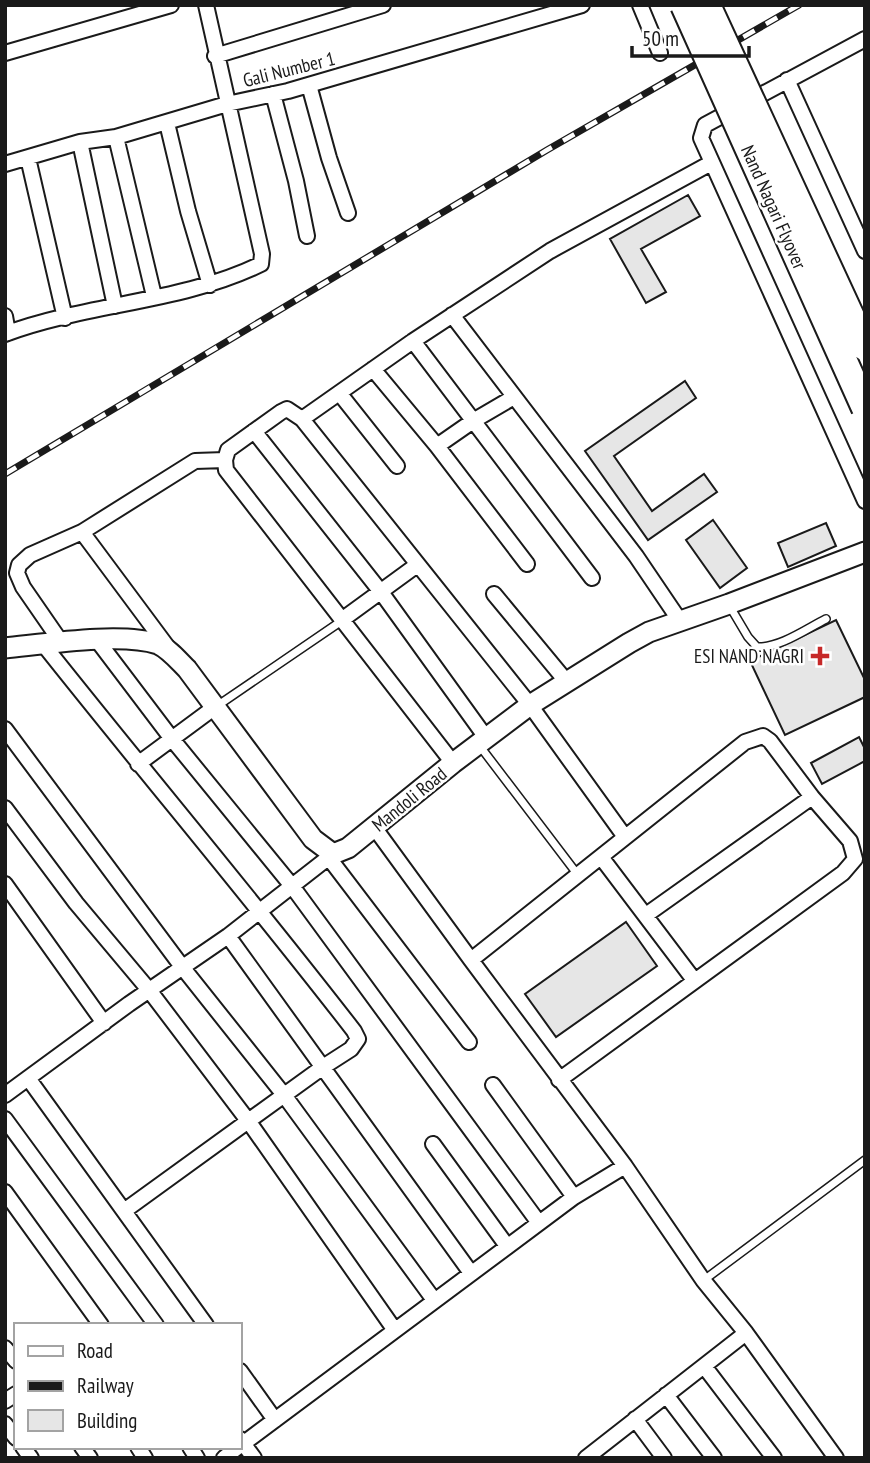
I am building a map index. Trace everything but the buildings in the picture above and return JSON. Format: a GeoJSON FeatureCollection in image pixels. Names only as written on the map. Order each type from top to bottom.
{"type":"FeatureCollection","features":[{"type":"Feature","properties":{"kind":"highway","name":"Nand Nagari Flyover"},"geometry":{"type":"LineString","coordinates":[[684,5],[865,408]]}},
{"type":"Feature","properties":{"kind":"highway","name":"Nand Nagari Flyover"},"geometry":{"type":"LineString","coordinates":[[707,5],[865,347]]}},
{"type":"Feature","properties":{"kind":"street"},"geometry":{"type":"LineString","coordinates":[[5,53],[172,5]]}},
{"type":"Feature","properties":{"kind":"street"},"geometry":{"type":"LineString","coordinates":[[5,316],[7,333],[154,296],[210,285],[261,264],[262,254],[215,56],[206,5]]}},
{"type":"Feature","properties":{"kind":"street"},"geometry":{"type":"LineString","coordinates":[[215,56],[383,5]]}},
{"type":"Feature","properties":{"kind":"street","name":"Gali Number 1"},"geometry":{"type":"LineString","coordinates":[[5,164],[80,142],[116,137],[227,104],[309,85],[582,5]]}},
{"type":"Feature","properties":{"kind":"street"},"geometry":{"type":"LineString","coordinates":[[640,5],[660,53]]}},
{"type":"Feature","properties":{"kind":"street"},"geometry":{"type":"LineString","coordinates":[[865,39],[705,125],[701,138],[865,501]]}},
{"type":"Feature","properties":{"kind":"street"},"geometry":{"type":"LineString","coordinates":[[787,80],[865,251]]}},
{"type":"Feature","properties":{"kind":"street"},"geometry":{"type":"LineString","coordinates":[[309,85],[328,158],[348,213]]}},
{"type":"Feature","properties":{"kind":"street"},"geometry":{"type":"LineString","coordinates":[[272,94],[296,181],[307,236]]}},
{"type":"Feature","properties":{"kind":"street"},"geometry":{"type":"LineString","coordinates":[[167,123],[188,211],[210,285]]}},
{"type":"Feature","properties":{"kind":"street"},"geometry":{"type":"LineString","coordinates":[[116,137],[154,296]]}},
{"type":"Feature","properties":{"kind":"street"},"geometry":{"type":"LineString","coordinates":[[80,142],[115,306]]}},
{"type":"Feature","properties":{"kind":"street"},"geometry":{"type":"LineString","coordinates":[[28,158],[65,318]]}},
{"type":"Feature","properties":{"kind":"street"},"geometry":{"type":"LineString","coordinates":[[302,419],[550,251],[711,163]]}},
{"type":"Feature","properties":{"kind":"street"},"geometry":{"type":"LineString","coordinates":[[452,315],[636,556],[680,621]]}},
{"type":"Feature","properties":{"kind":"street"},"geometry":{"type":"LineString","coordinates":[[414,341],[592,578]]}},
{"type":"Feature","properties":{"kind":"street"},"geometry":{"type":"LineString","coordinates":[[373,369],[437,446],[527,564]]}},
{"type":"Feature","properties":{"kind":"street"},"geometry":{"type":"LineString","coordinates":[[340,394],[397,466]]}},
{"type":"Feature","properties":{"kind":"street"},"geometry":{"type":"LineString","coordinates":[[437,446],[514,397]]}},
{"type":"Feature","properties":{"kind":"street"},"geometry":{"type":"LineString","coordinates":[[453,763],[226,470],[228,450],[287,409],[302,419],[530,705],[625,837]]}},
{"type":"Feature","properties":{"kind":"street"},"geometry":{"type":"LineString","coordinates":[[254,431],[382,592],[482,742]]}},
{"type":"Feature","properties":{"kind":"street"},"geometry":{"type":"LineString","coordinates":[[124,1211],[351,1049],[358,1039],[355,1031],[261,911],[138,764],[52,643],[17,573],[19,565],[30,555],[82,532],[195,461],[225,460]]}},
{"type":"Feature","properties":{"kind":"street"},"geometry":{"type":"LineString","coordinates":[[82,532],[313,839],[331,856],[469,1042]]}},
{"type":"Feature","properties":{"kind":"street","name":"Mandoli Road"},"geometry":{"type":"LineString","coordinates":[[331,856],[348,848],[530,705],[649,632],[865,552]]}},
{"type":"Feature","properties":{"kind":"street"},"geometry":{"type":"LineString","coordinates":[[344,619],[417,565]]}},
{"type":"Feature","properties":{"kind":"street"},"geometry":{"type":"LineString","coordinates":[[494,594],[566,681]]}},
{"type":"Feature","properties":{"kind":"street"},"geometry":{"type":"LineString","coordinates":[[5,648],[97,640],[137,641],[159,645],[172,653]]}},
{"type":"Feature","properties":{"kind":"street"},"geometry":{"type":"LineString","coordinates":[[97,640],[172,739],[292,886],[539,1223]]}},
{"type":"Feature","properties":{"kind":"street"},"geometry":{"type":"LineString","coordinates":[[138,764],[215,707]]}},
{"type":"Feature","properties":{"kind":"street"},"geometry":{"type":"LineString","coordinates":[[5,729],[183,968],[284,1096],[434,1300]]}},
{"type":"Feature","properties":{"kind":"street"},"geometry":{"type":"LineString","coordinates":[[471,960],[745,742],[762,736],[779,752],[812,797],[850,841],[855,859],[843,873],[559,1080]]}},
{"type":"Feature","properties":{"kind":"street"},"geometry":{"type":"LineString","coordinates":[[646,915],[812,797]]}},
{"type":"Feature","properties":{"kind":"street"},"geometry":{"type":"LineString","coordinates":[[5,808],[76,903],[149,990],[249,1122],[394,1329]]}},
{"type":"Feature","properties":{"kind":"street"},"geometry":{"type":"LineString","coordinates":[[374,827],[625,1166],[703,1280],[746,1333],[836,1458]]}},
{"type":"Feature","properties":{"kind":"street"},"geometry":{"type":"LineString","coordinates":[[5,1095],[228,936],[331,856]]}},
{"type":"Feature","properties":{"kind":"street"},"geometry":{"type":"LineString","coordinates":[[601,857],[694,981]]}},
{"type":"Feature","properties":{"kind":"street"},"geometry":{"type":"LineString","coordinates":[[8,893],[104,1023]]}},
{"type":"Feature","properties":{"kind":"street"},"geometry":{"type":"LineString","coordinates":[[228,936],[471,1273]]}},
{"type":"Feature","properties":{"kind":"street"},"geometry":{"type":"LineString","coordinates":[[28,1078],[205,1323]]}},
{"type":"Feature","properties":{"kind":"street"},"geometry":{"type":"LineString","coordinates":[[493,1085],[574,1197]]}},
{"type":"Feature","properties":{"kind":"street"},"geometry":{"type":"LineString","coordinates":[[5,1119],[155,1323]]}},
{"type":"Feature","properties":{"kind":"street"},"geometry":{"type":"LineString","coordinates":[[433,1144],[507,1246]]}},
{"type":"Feature","properties":{"kind":"street"},"geometry":{"type":"LineString","coordinates":[[242,1443],[574,1197],[625,1166]]}},
{"type":"Feature","properties":{"kind":"street"},"geometry":{"type":"LineString","coordinates":[[5,1192],[100,1323]]}},
{"type":"Feature","properties":{"kind":"street"},"geometry":{"type":"LineString","coordinates":[[586,1458],[603,1453],[635,1419],[746,1333]]}},
{"type":"Feature","properties":{"kind":"street"},"geometry":{"type":"LineString","coordinates":[[705,1366],[774,1458]]}},
{"type":"Feature","properties":{"kind":"street"},"geometry":{"type":"LineString","coordinates":[[242,1374],[275,1420]]}},
{"type":"Feature","properties":{"kind":"street"},"geometry":{"type":"LineString","coordinates":[[666,1395],[714,1458]]}},
{"type":"Feature","properties":{"kind":"street"},"geometry":{"type":"LineString","coordinates":[[635,1419],[664,1458]]}},
{"type":"Feature","properties":{"kind":"lane"},"geometry":{"type":"LineString","coordinates":[[729,604],[757,647],[777,643],[826,619]]}},
{"type":"Feature","properties":{"kind":"lane"},"geometry":{"type":"LineString","coordinates":[[215,707],[344,619]]}},
{"type":"Feature","properties":{"kind":"lane"},"geometry":{"type":"LineString","coordinates":[[482,742],[578,875]]}},
{"type":"Feature","properties":{"kind":"lane"},"geometry":{"type":"LineString","coordinates":[[703,1280],[865,1160]]}},
{"type":"Feature","properties":{"kind":"railway"},"geometry":{"type":"LineString","coordinates":[[5,474],[547,150],[799,5]]}},
{"type":"Feature","properties":{"kind":"place","name":"ESI NAND NAGRI"},"geometry":{"type":"Point","coordinates":[820,656]}}]}
